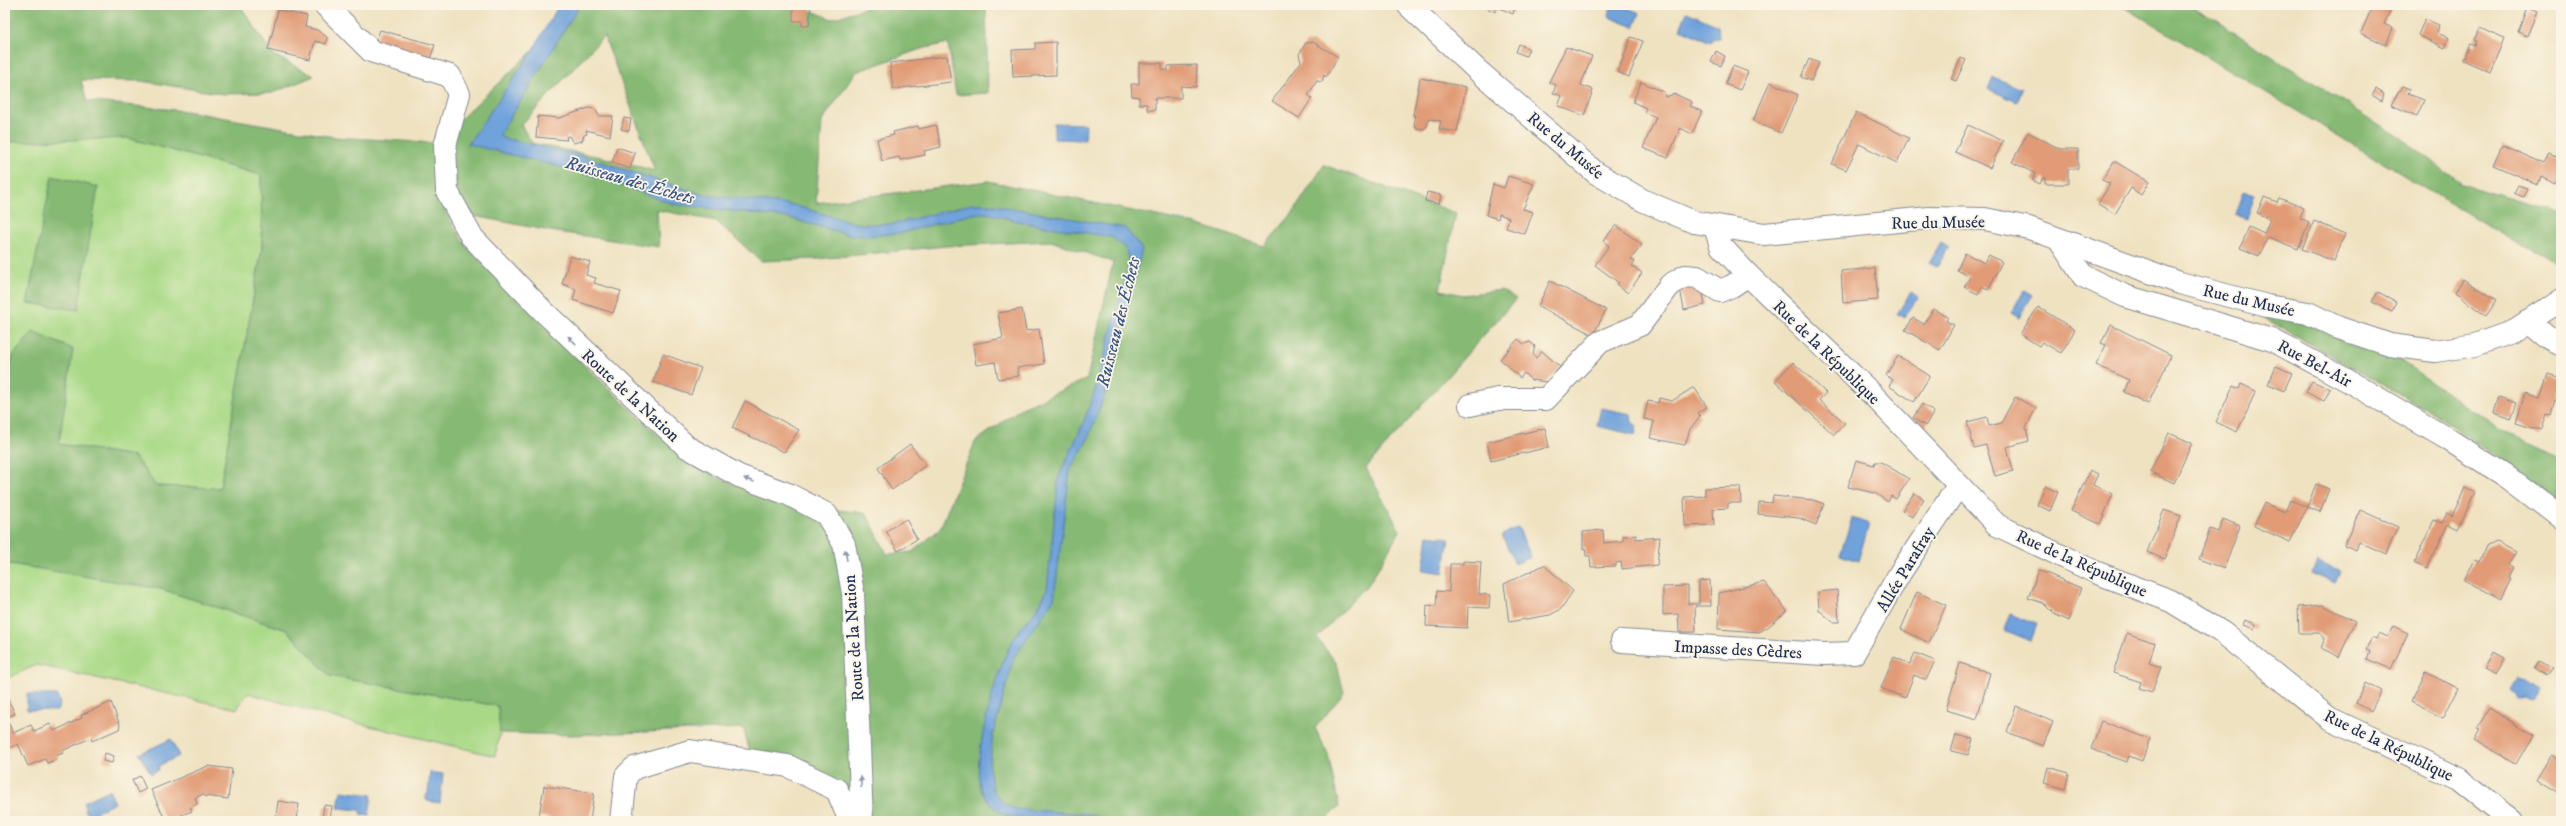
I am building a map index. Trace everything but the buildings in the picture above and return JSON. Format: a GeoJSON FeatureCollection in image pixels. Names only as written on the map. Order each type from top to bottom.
{"type":"FeatureCollection","features":[{"type":"Feature","properties":{"kind":"street","name":"Route de la Nation"},"geometry":{"type":"LineString","coordinates":[[325,5],[371,51],[450,76],[459,94],[445,146],[447,191],[471,236],[542,310],[687,447],[739,476],[788,494],[826,514],[844,544],[853,594],[862,821]]}},
{"type":"Feature","properties":{"kind":"street","name":"Rue du Musée"},"geometry":{"type":"LineString","coordinates":[[1408,5],[1476,69],[1596,173],[1644,201],[1694,222],[1715,227],[1764,234],[1929,218],[1985,219],[2029,228],[2180,283],[2267,306],[2308,313],[2339,328],[2390,345],[2435,351],[2475,344],[2512,332],[2561,300]]}},
{"type":"Feature","properties":{"kind":"street","name":"Rue de la République"},"geometry":{"type":"LineString","coordinates":[[1715,227],[1721,246],[1748,275],[1872,394],[1958,486],[1997,525],[2095,572],[2171,601],[2224,634],[2329,718],[2458,779],[2512,821]]}},
{"type":"Feature","properties":{"kind":"street","name":"Rue Bel-Air"},"geometry":{"type":"LineString","coordinates":[[2059,240],[2083,276],[2125,296],[2272,340],[2345,379],[2446,438],[2506,476],[2561,518]]}},
{"type":"Feature","properties":{"kind":"street"},"geometry":{"type":"LineString","coordinates":[[1470,405],[1498,399],[1546,399],[1600,342],[1640,325],[1670,285],[1685,276],[1697,277],[1720,291],[1732,286],[1748,275]]}},
{"type":"Feature","properties":{"kind":"street"},"geometry":{"type":"LineString","coordinates":[[2528,321],[2548,338],[2561,345]]}},
{"type":"Feature","properties":{"kind":"street","name":"Allée Parafray"},"geometry":{"type":"LineString","coordinates":[[1854,653],[1900,572],[1958,486]]}},
{"type":"Feature","properties":{"kind":"street","name":"Impasse des Cèdres"},"geometry":{"type":"LineString","coordinates":[[1622,641],[1824,654],[1854,653]]}},
{"type":"Feature","properties":{"kind":"street"},"geometry":{"type":"LineString","coordinates":[[620,821],[626,776],[634,768],[690,751],[788,766],[837,790],[850,821]]}},
{"type":"Feature","properties":{"kind":"green space"},"geometry":{"type":"Polygon","coordinates":[[[5,5],[240,5],[272,54],[314,76],[272,93],[223,94],[141,81],[81,80],[87,101],[185,111],[334,137],[435,143],[581,5],[797,5],[832,19],[865,8],[866,5],[986,5],[988,93],[956,95],[948,43],[921,49],[856,72],[822,121],[816,203],[988,181],[1196,224],[1264,246],[1292,214],[1324,165],[1456,213],[1440,290],[1463,295],[1501,290],[1516,299],[1366,468],[1400,531],[1370,582],[1317,638],[1337,664],[1344,693],[1315,728],[1328,754],[1339,807],[1325,821],[848,821],[817,779],[754,765],[743,728],[572,735],[500,733],[498,706],[330,676],[287,630],[161,589],[5,563],[5,383],[14,354],[33,332],[73,349],[59,444],[134,456],[156,486],[220,488],[262,248],[261,175],[128,138],[5,142],[5,5]],[[604,36],[521,125],[532,143],[610,159],[655,171],[604,36]],[[444,210],[466,246],[571,353],[659,436],[716,477],[787,505],[866,513],[887,554],[912,552],[940,529],[975,442],[1020,409],[1087,379],[1113,262],[1051,241],[946,246],[818,259],[761,261],[716,221],[657,210],[659,247],[550,231],[444,210]]]}},
{"type":"Feature","properties":{"kind":"green space"},"geometry":{"type":"Polygon","coordinates":[[[2121,5],[2191,5],[2402,139],[2462,184],[2561,214],[2561,270],[2121,5]]]}},
{"type":"Feature","properties":{"kind":"green space"},"geometry":{"type":"Polygon","coordinates":[[[128,138],[261,175],[262,248],[220,488],[156,486],[134,456],[59,444],[14,354],[5,383],[5,142],[128,138]]]}},
{"type":"Feature","properties":{"kind":"green space"},"geometry":{"type":"Polygon","coordinates":[[[52,176],[98,187],[78,310],[27,303],[52,176]]]}},
{"type":"Feature","properties":{"kind":"green space"},"geometry":{"type":"Polygon","coordinates":[[[2259,315],[2282,316],[2388,352],[2500,429],[2561,457],[2561,500],[2438,416],[2259,315]]]}},
{"type":"Feature","properties":{"kind":"green space"},"geometry":{"type":"Polygon","coordinates":[[[5,563],[161,589],[287,630],[330,676],[498,706],[500,733],[495,756],[336,718],[248,693],[237,709],[37,665],[5,679],[5,563]]]}},
{"type":"Feature","properties":{"kind":"water","name":"Ruisseau des Échets"},"geometry":{"type":"Polygon","coordinates":[[[559,5],[580,5],[500,134],[503,138],[582,156],[704,195],[793,205],[858,224],[893,224],[972,204],[988,204],[1125,228],[1142,249],[1107,389],[1086,443],[1070,470],[1054,599],[1014,657],[993,734],[989,768],[993,790],[1002,802],[1014,809],[1088,814],[1111,821],[1069,818],[1025,820],[1011,817],[1001,813],[992,806],[985,797],[980,786],[978,773],[982,737],[992,696],[1004,660],[1013,639],[1040,604],[1047,589],[1059,476],[1083,424],[1096,387],[1129,264],[1126,249],[1112,237],[1025,223],[986,213],[973,214],[901,233],[867,236],[850,235],[789,218],[673,204],[592,175],[468,144],[531,53],[559,5]]]}},
{"type":"Feature","properties":{"kind":"water"},"geometry":{"type":"Polygon","coordinates":[[[1614,5],[1620,5],[1640,13],[1634,27],[1609,17],[1610,9],[1614,5]]]}},
{"type":"Feature","properties":{"kind":"water"},"geometry":{"type":"Polygon","coordinates":[[[1687,12],[1718,26],[1719,38],[1712,39],[1711,42],[1680,29],[1687,12]]]}},
{"type":"Feature","properties":{"kind":"water"},"geometry":{"type":"Polygon","coordinates":[[[1993,77],[2022,89],[2017,102],[1988,89],[1993,77]]]}},
{"type":"Feature","properties":{"kind":"water"},"geometry":{"type":"Polygon","coordinates":[[[1054,123],[1086,124],[1085,140],[1054,139],[1054,123]]]}},
{"type":"Feature","properties":{"kind":"water"},"geometry":{"type":"Polygon","coordinates":[[[2243,191],[2255,195],[2247,218],[2235,214],[2243,191]]]}},
{"type":"Feature","properties":{"kind":"water"},"geometry":{"type":"Polygon","coordinates":[[[1941,242],[1949,247],[1937,267],[1929,263],[1941,242]]]}},
{"type":"Feature","properties":{"kind":"water"},"geometry":{"type":"Polygon","coordinates":[[[2024,291],[2032,296],[2019,318],[2011,313],[2024,291]]]}},
{"type":"Feature","properties":{"kind":"water"},"geometry":{"type":"Polygon","coordinates":[[[1911,292],[1918,297],[1904,318],[1897,314],[1911,292]]]}},
{"type":"Feature","properties":{"kind":"water"},"geometry":{"type":"Polygon","coordinates":[[[1601,408],[1631,414],[1632,422],[1637,426],[1635,435],[1597,426],[1601,408]]]}},
{"type":"Feature","properties":{"kind":"water"},"geometry":{"type":"Polygon","coordinates":[[[1852,518],[1869,524],[1858,561],[1840,555],[1852,518]]]}},
{"type":"Feature","properties":{"kind":"water"},"geometry":{"type":"Polygon","coordinates":[[[1518,527],[1531,557],[1515,564],[1502,535],[1518,527]]]}},
{"type":"Feature","properties":{"kind":"water"},"geometry":{"type":"Polygon","coordinates":[[[1428,535],[1449,538],[1443,573],[1423,570],[1428,535]]]}},
{"type":"Feature","properties":{"kind":"water"},"geometry":{"type":"Polygon","coordinates":[[[2317,561],[2340,572],[2335,583],[2312,573],[2317,561]]]}},
{"type":"Feature","properties":{"kind":"water"},"geometry":{"type":"Polygon","coordinates":[[[2010,613],[2037,624],[2031,641],[2004,630],[2010,613]]]}},
{"type":"Feature","properties":{"kind":"water"},"geometry":{"type":"Polygon","coordinates":[[[2518,678],[2542,692],[2535,704],[2527,700],[2520,701],[2518,695],[2511,690],[2518,678]]]}},
{"type":"Feature","properties":{"kind":"water"},"geometry":{"type":"Polygon","coordinates":[[[27,694],[57,695],[60,704],[57,711],[27,710],[27,694]]]}},
{"type":"Feature","properties":{"kind":"water"},"geometry":{"type":"Polygon","coordinates":[[[171,739],[179,756],[158,766],[159,770],[151,774],[139,754],[171,739]]]}},
{"type":"Feature","properties":{"kind":"water"},"geometry":{"type":"Polygon","coordinates":[[[430,772],[443,774],[440,803],[427,801],[425,797],[428,793],[430,772]]]}},
{"type":"Feature","properties":{"kind":"water"},"geometry":{"type":"Polygon","coordinates":[[[109,790],[115,803],[90,815],[85,811],[84,802],[109,790]]]}},
{"type":"Feature","properties":{"kind":"water"},"geometry":{"type":"Polygon","coordinates":[[[341,791],[372,795],[369,816],[361,815],[360,810],[338,808],[341,791]]]}}]}
